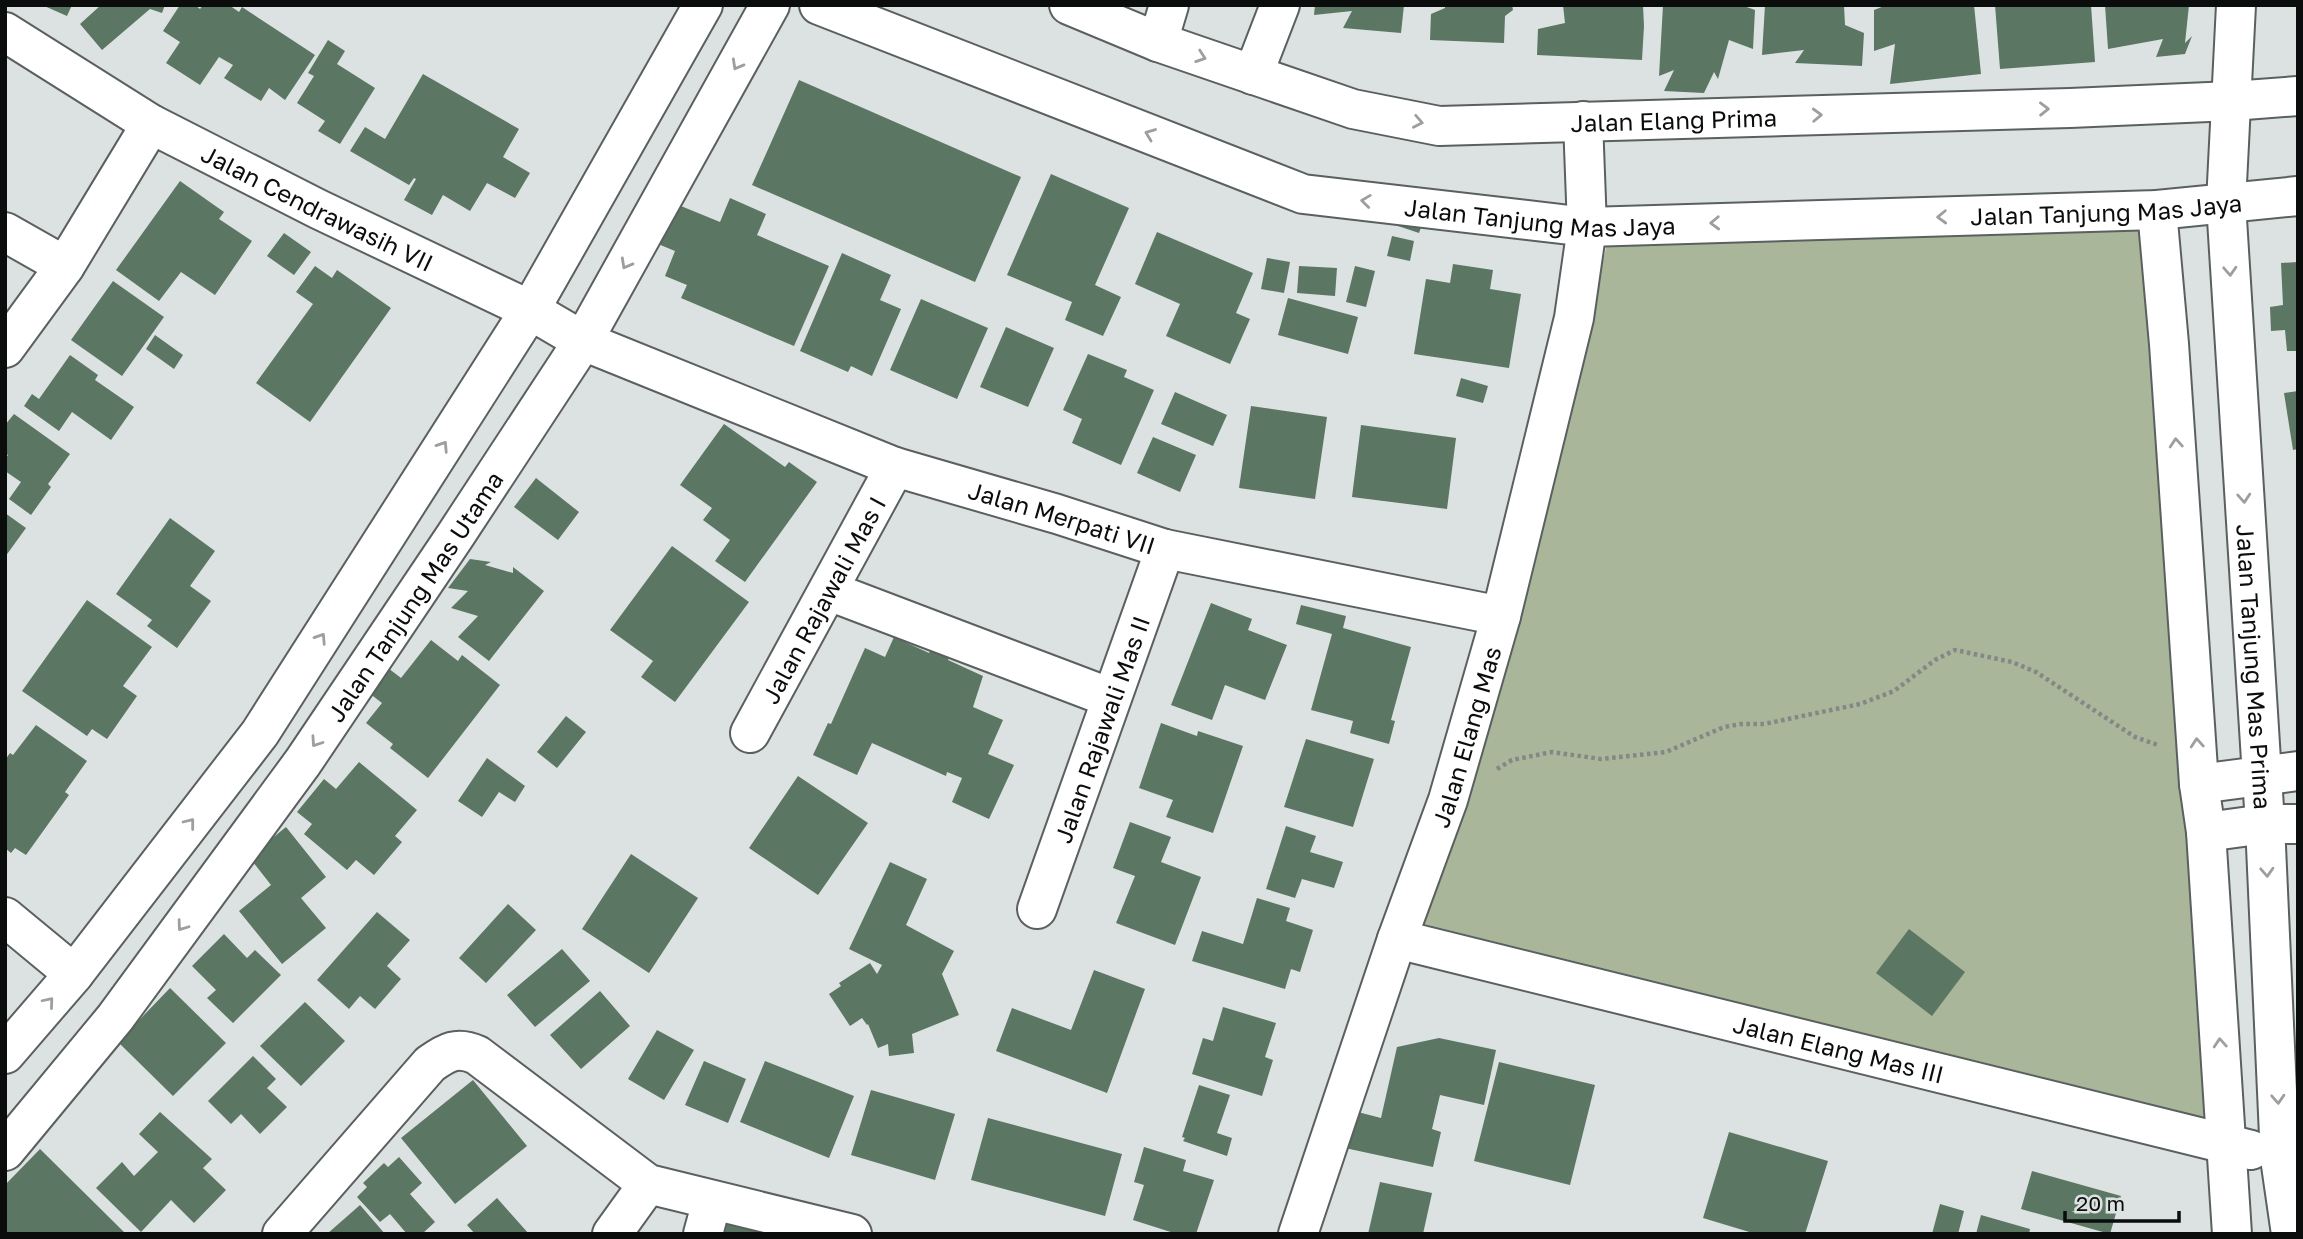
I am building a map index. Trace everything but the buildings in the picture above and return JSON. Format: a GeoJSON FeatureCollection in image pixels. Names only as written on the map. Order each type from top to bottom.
{"type":"FeatureCollection","features":[{"type":"Feature","properties":{"kind":"street"},"geometry":{"type":"LineString","coordinates":[[5,1054],[74,974],[260,733],[530,310],[703,5]]}},
{"type":"Feature","properties":{"kind":"street","name":"Jalan Tanjung Mas Utama"},"geometry":{"type":"LineString","coordinates":[[5,1151],[115,1018],[303,762],[583,341],[770,5]]}},
{"type":"Feature","properties":{"kind":"street","name":"Jalan Tanjung Mas Jaya"},"geometry":{"type":"LineString","coordinates":[[818,5],[1303,194],[1586,218],[2157,210],[2298,196]]}},
{"type":"Feature","properties":{"kind":"street","name":"Jalan Elang Prima"},"geometry":{"type":"LineString","coordinates":[[1069,5],[1158,42],[1353,109],[1439,126],[2070,108],[2298,96]]}},
{"type":"Feature","properties":{"kind":"street"},"geometry":{"type":"LineString","coordinates":[[1158,42],[1169,5]]}},
{"type":"Feature","properties":{"kind":"street"},"geometry":{"type":"LineString","coordinates":[[1253,75],[1280,5]]}},
{"type":"Feature","properties":{"kind":"street","name":"Jalan Tanjung Mas Prima"},"geometry":{"type":"LineString","coordinates":[[2236,5],[2226,203],[2280,774],[2280,1158],[2291,1234]]}},
{"type":"Feature","properties":{"kind":"street","name":"Jalan Cendrawasih VII"},"geometry":{"type":"LineString","coordinates":[[5,32],[151,124],[318,209],[530,310],[583,341],[641,363]]}},
{"type":"Feature","properties":{"kind":"street","name":"Jalan Elang Mas"},"geometry":{"type":"LineString","coordinates":[[1298,1234],[1397,939],[1448,800],[1501,616],[1574,318],[1586,218],[1583,121]]}},
{"type":"Feature","properties":{"kind":"street"},"geometry":{"type":"LineString","coordinates":[[5,348],[65,266],[151,124]]}},
{"type":"Feature","properties":{"kind":"street"},"geometry":{"type":"LineString","coordinates":[[2157,210],[2170,358],[2199,784],[2206,832],[2232,1234]]}},
{"type":"Feature","properties":{"kind":"street"},"geometry":{"type":"LineString","coordinates":[[5,232],[65,266]]}},
{"type":"Feature","properties":{"kind":"street","name":"Jalan Merpati VII"},"geometry":{"type":"LineString","coordinates":[[641,363],[895,467],[1057,514],[1165,549],[1501,616]]}},
{"type":"Feature","properties":{"kind":"street","name":"Jalan Rajawali Mas I"},"geometry":{"type":"LineString","coordinates":[[750,733],[895,467]]}},
{"type":"Feature","properties":{"kind":"street","name":"Jalan Rajawali Mas II"},"geometry":{"type":"LineString","coordinates":[[1037,908],[1165,549]]}},
{"type":"Feature","properties":{"kind":"street"},"geometry":{"type":"LineString","coordinates":[[829,591],[1111,698]]}},
{"type":"Feature","properties":{"kind":"street"},"geometry":{"type":"LineString","coordinates":[[2199,784],[2280,774]]}},
{"type":"Feature","properties":{"kind":"street"},"geometry":{"type":"LineString","coordinates":[[2206,832],[2281,824]]}},
{"type":"Feature","properties":{"kind":"street"},"geometry":{"type":"LineString","coordinates":[[5,917],[74,974]]}},
{"type":"Feature","properties":{"kind":"street","name":"Jalan Elang Mas III"},"geometry":{"type":"LineString","coordinates":[[1397,939],[2280,1158]]}},
{"type":"Feature","properties":{"kind":"street"},"geometry":{"type":"LineString","coordinates":[[282,1234],[430,1064],[451,1050],[458,1049],[477,1055],[648,1184],[707,1217],[852,1234]]}},
{"type":"Feature","properties":{"kind":"street"},"geometry":{"type":"LineString","coordinates":[[612,1234],[648,1184]]}},
{"type":"Feature","properties":{"kind":"path"},"geometry":{"type":"LineString","coordinates":[[1448,800],[1512,760],[1552,752],[1601,759],[1666,752],[1724,727],[1764,724],[1860,704],[1894,691],[1935,660],[1955,650],[2012,662],[2036,672],[2134,737],[2159,746],[2197,746]]}},
{"type":"Feature","properties":{"kind":"green space"},"geometry":{"type":"Polygon","coordinates":[[[2144,229],[2211,1124],[1417,922],[1510,614],[1608,241],[2144,229]]]}}]}
